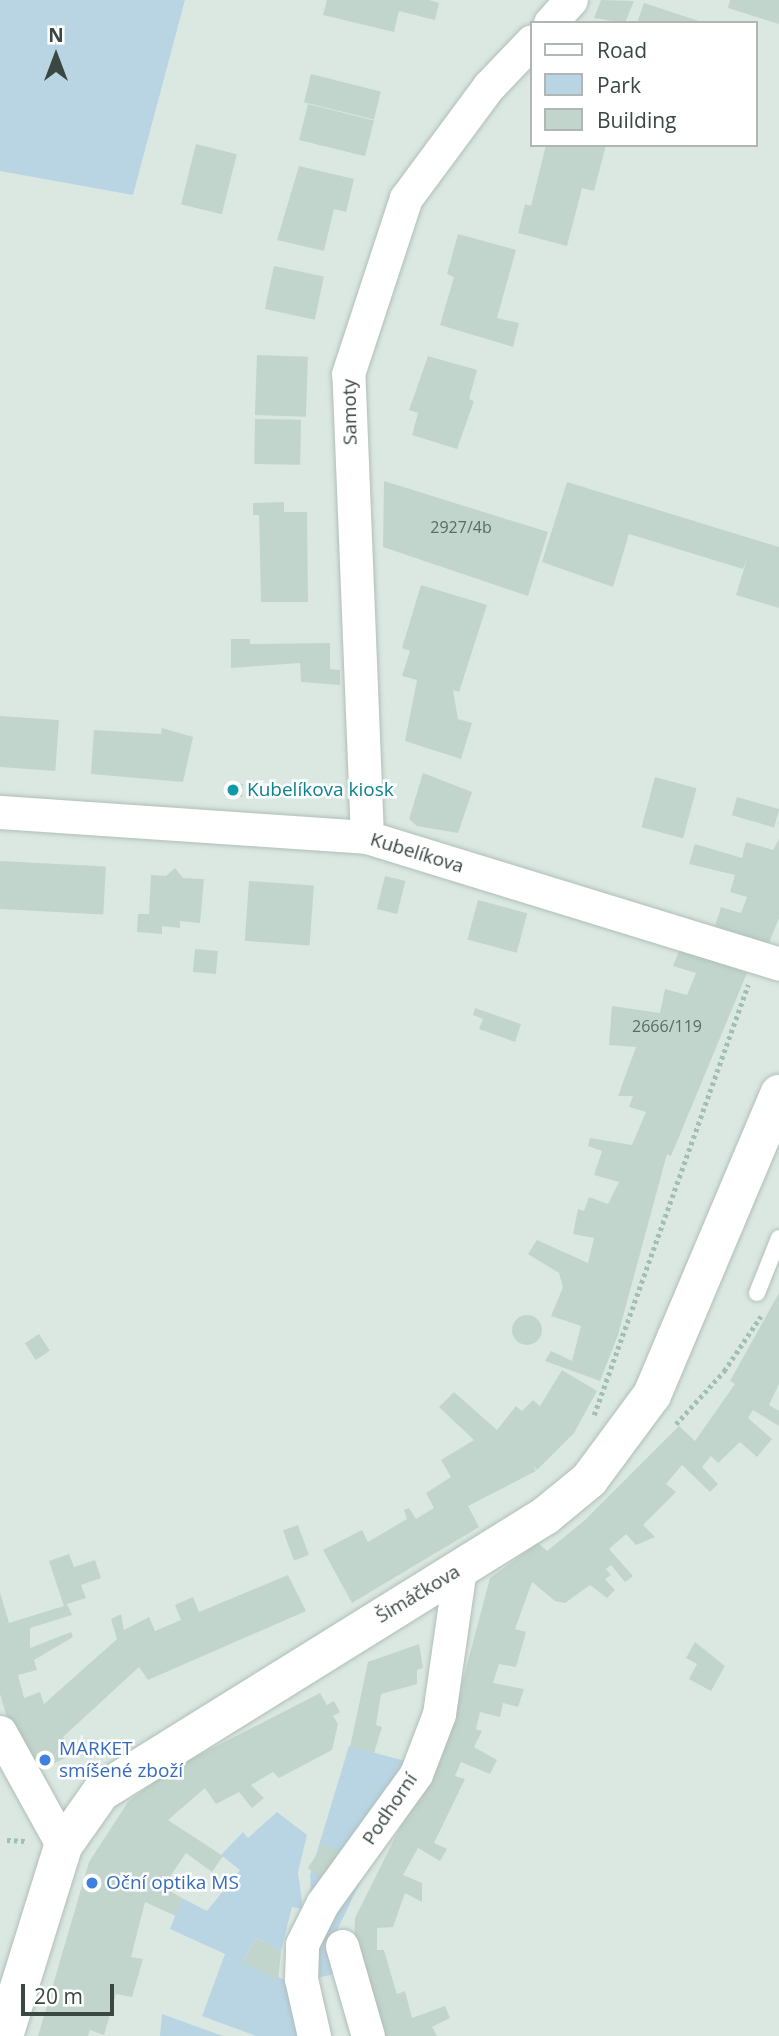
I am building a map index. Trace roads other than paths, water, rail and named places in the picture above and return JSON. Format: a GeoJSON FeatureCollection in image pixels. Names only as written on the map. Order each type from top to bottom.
{"type":"FeatureCollection","features":[{"type":"Feature","properties":{"kind":"street"},"geometry":{"type":"LineString","coordinates":[[552,21],[571,0]]}},
{"type":"Feature","properties":{"kind":"street","name":"Samoty"},"geometry":{"type":"LineString","coordinates":[[368,837],[348,374],[405,198],[489,86],[530,43]]}},
{"type":"Feature","properties":{"kind":"street","name":"Kubelíkova"},"geometry":{"type":"LineString","coordinates":[[0,812],[368,837],[766,968]]}},
{"type":"Feature","properties":{"kind":"street","name":"Šimáčkova"},"geometry":{"type":"LineString","coordinates":[[4,2036],[63,1846],[102,1792],[128,1771],[545,1516],[589,1480],[652,1395],[779,1094]]}},
{"type":"Feature","properties":{"kind":"street","name":"Podhorní"},"geometry":{"type":"LineString","coordinates":[[314,2036],[301,1979],[302,1944],[322,1904],[416,1774],[439,1714],[460,1569]]}},
{"type":"Feature","properties":{"kind":"street"},"geometry":{"type":"LineString","coordinates":[[0,1732],[63,1846]]}},
{"type":"Feature","properties":{"kind":"street"},"geometry":{"type":"LineString","coordinates":[[342,1946],[368,2036]]}},
{"type":"Feature","properties":{"kind":"lane"},"geometry":{"type":"LineString","coordinates":[[757,1293],[779,1238]]}},
{"type":"Feature","properties":{"kind":"place","name":"Kubelíkova kiosk"},"geometry":{"type":"Point","coordinates":[233,790]}},
{"type":"Feature","properties":{"kind":"place","name":"MARKET smíšené zboží"},"geometry":{"type":"Point","coordinates":[45,1760]}},
{"type":"Feature","properties":{"kind":"place","name":"Oční optika MS"},"geometry":{"type":"Point","coordinates":[92,1883]}}]}
